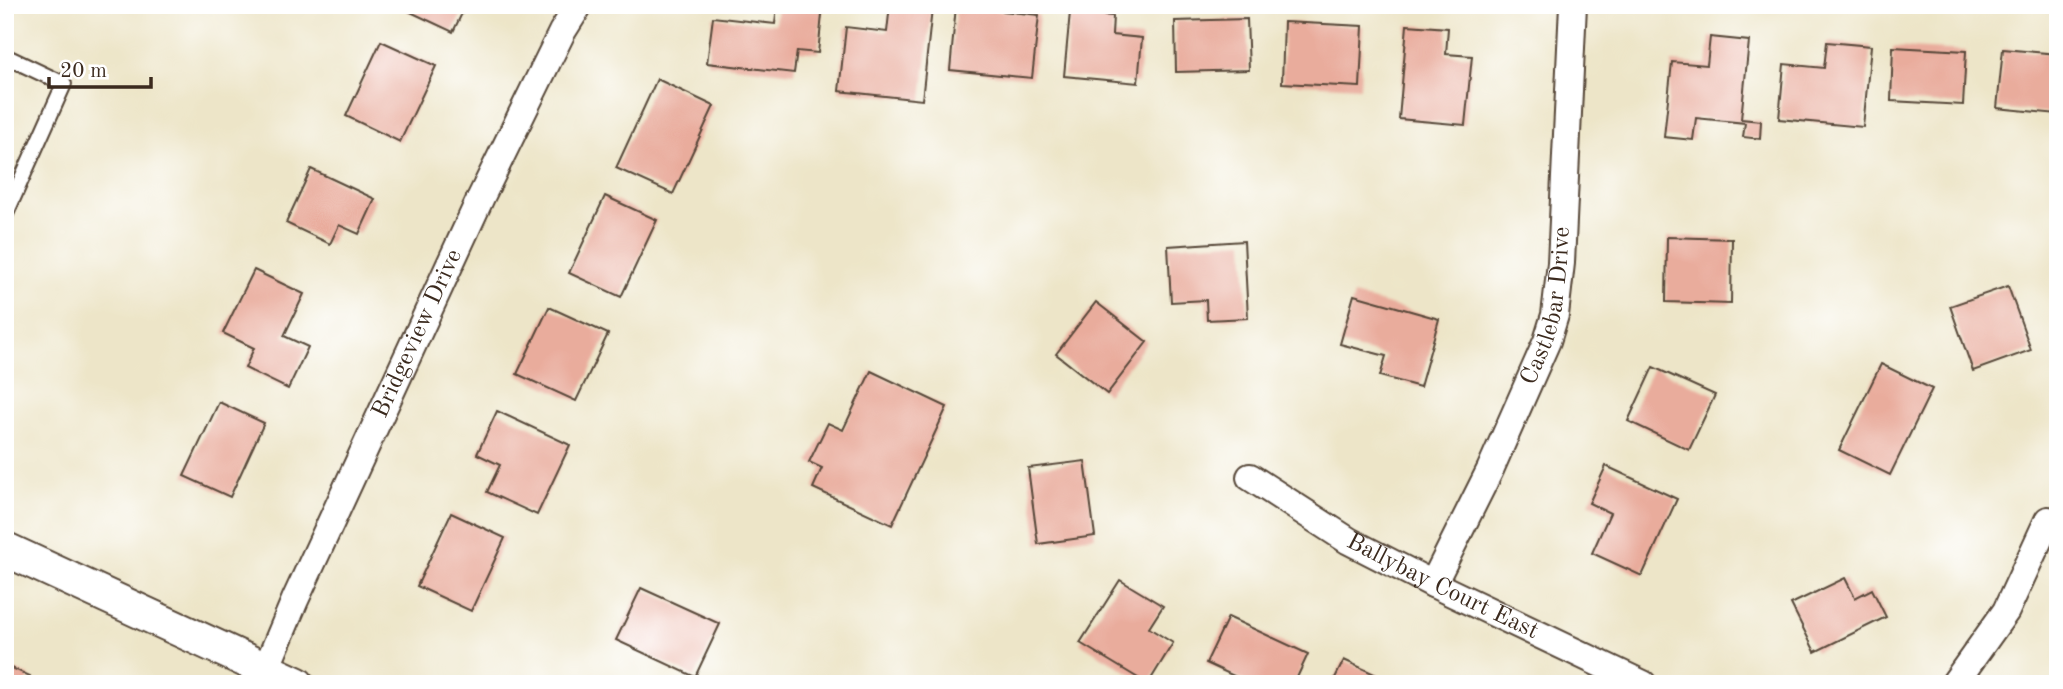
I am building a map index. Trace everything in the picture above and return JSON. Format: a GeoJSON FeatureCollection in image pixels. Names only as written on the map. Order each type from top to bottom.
{"type":"FeatureCollection","features":[{"type":"Feature","properties":{"kind":"street","name":"Bridgeview Drive"},"geometry":{"type":"LineString","coordinates":[[266,669],[295,600],[481,197],[562,32],[579,5]]}},
{"type":"Feature","properties":{"kind":"street","name":"Castlebar Drive"},"geometry":{"type":"LineString","coordinates":[[1433,584],[1490,470],[1547,341],[1555,315],[1561,263],[1573,5]]}},
{"type":"Feature","properties":{"kind":"street","name":"Ballybay Court East"},"geometry":{"type":"LineString","coordinates":[[1250,477],[1349,541],[1635,682]]}},
{"type":"Feature","properties":{"kind":"street"},"geometry":{"type":"LineString","coordinates":[[1954,684],[2006,611],[2049,520]]}},
{"type":"Feature","properties":{"kind":"street"},"geometry":{"type":"LineString","coordinates":[[5,549],[298,684]]}},
{"type":"Feature","properties":{"kind":"lane"},"geometry":{"type":"LineString","coordinates":[[5,56],[64,84],[5,216]]}},
{"type":"Feature","properties":{"kind":"building"},"geometry":{"type":"Polygon","coordinates":[[[404,5],[466,5],[453,32],[402,8],[404,5]]]}},
{"type":"Feature","properties":{"kind":"building"},"geometry":{"type":"Polygon","coordinates":[[[777,5],[823,5],[818,53],[797,51],[794,73],[707,63],[713,17],[775,24],[777,5]]]}},
{"type":"Feature","properties":{"kind":"building"},"geometry":{"type":"Polygon","coordinates":[[[890,5],[932,9],[922,100],[839,91],[846,27],[887,32],[890,5]]]}},
{"type":"Feature","properties":{"kind":"building"},"geometry":{"type":"Polygon","coordinates":[[[956,6],[1039,15],[1032,78],[950,70],[956,6]]]}},
{"type":"Feature","properties":{"kind":"building"},"geometry":{"type":"Polygon","coordinates":[[[1070,12],[1113,16],[1112,35],[1142,38],[1138,83],[1064,76],[1070,12]]]}},
{"type":"Feature","properties":{"kind":"building"},"geometry":{"type":"Polygon","coordinates":[[[1247,19],[1249,70],[1176,72],[1175,21],[1247,19]]]}},
{"type":"Feature","properties":{"kind":"building"},"geometry":{"type":"Polygon","coordinates":[[[1284,22],[1363,26],[1360,87],[1282,83],[1284,22]]]}},
{"type":"Feature","properties":{"kind":"building"},"geometry":{"type":"Polygon","coordinates":[[[1407,25],[1448,28],[1446,54],[1472,56],[1465,125],[1399,119],[1407,25]]]}},
{"type":"Feature","properties":{"kind":"building"},"geometry":{"type":"Polygon","coordinates":[[[1710,37],[1749,41],[1741,119],[1761,121],[1760,139],[1743,137],[1745,123],[1696,118],[1693,140],[1664,137],[1672,62],[1707,65],[1710,37]]]}},
{"type":"Feature","properties":{"kind":"building"},"geometry":{"type":"Polygon","coordinates":[[[381,41],[436,66],[400,142],[346,116],[381,41]]]}},
{"type":"Feature","properties":{"kind":"building"},"geometry":{"type":"Polygon","coordinates":[[[1827,42],[1871,46],[1863,127],[1779,119],[1784,64],[1824,68],[1827,42]]]}},
{"type":"Feature","properties":{"kind":"building"},"geometry":{"type":"Polygon","coordinates":[[[1893,47],[1966,51],[1963,105],[1891,101],[1893,47]]]}},
{"type":"Feature","properties":{"kind":"building"},"geometry":{"type":"Polygon","coordinates":[[[2003,49],[2058,54],[2058,114],[1997,108],[2003,49]]]}},
{"type":"Feature","properties":{"kind":"building"},"geometry":{"type":"Polygon","coordinates":[[[657,79],[714,106],[673,194],[616,168],[657,79]]]}},
{"type":"Feature","properties":{"kind":"building"},"geometry":{"type":"Polygon","coordinates":[[[311,169],[375,199],[359,234],[339,225],[330,244],[286,223],[311,169]]]}},
{"type":"Feature","properties":{"kind":"building"},"geometry":{"type":"Polygon","coordinates":[[[605,196],[657,220],[621,297],[569,273],[605,196]]]}},
{"type":"Feature","properties":{"kind":"building"},"geometry":{"type":"Polygon","coordinates":[[[1667,237],[1732,239],[1731,304],[1666,302],[1667,237]]]}},
{"type":"Feature","properties":{"kind":"building"},"geometry":{"type":"Polygon","coordinates":[[[1244,241],[1248,318],[1207,320],[1206,300],[1171,302],[1168,246],[1244,241]]]}},
{"type":"Feature","properties":{"kind":"building"},"geometry":{"type":"Polygon","coordinates":[[[254,270],[304,294],[284,336],[308,347],[288,389],[245,368],[254,348],[223,333],[254,270]]]}},
{"type":"Feature","properties":{"kind":"building"},"geometry":{"type":"Polygon","coordinates":[[[2008,286],[2031,350],[1973,371],[1950,306],[2008,286]]]}},
{"type":"Feature","properties":{"kind":"building"},"geometry":{"type":"Polygon","coordinates":[[[1354,295],[1439,319],[1420,387],[1380,376],[1386,356],[1340,344],[1354,295]]]}},
{"type":"Feature","properties":{"kind":"building"},"geometry":{"type":"Polygon","coordinates":[[[1096,302],[1147,342],[1107,394],[1056,354],[1096,302]]]}},
{"type":"Feature","properties":{"kind":"building"},"geometry":{"type":"Polygon","coordinates":[[[549,307],[608,334],[576,401],[517,374],[549,307]]]}},
{"type":"Feature","properties":{"kind":"building"},"geometry":{"type":"Polygon","coordinates":[[[1881,364],[1932,389],[1890,475],[1839,450],[1881,364]]]}},
{"type":"Feature","properties":{"kind":"building"},"geometry":{"type":"Polygon","coordinates":[[[1653,367],[1715,395],[1689,450],[1628,421],[1653,367]]]}},
{"type":"Feature","properties":{"kind":"building"},"geometry":{"type":"Polygon","coordinates":[[[871,371],[947,407],[892,525],[813,488],[822,468],[809,462],[828,423],[843,430],[871,371]]]}},
{"type":"Feature","properties":{"kind":"building"},"geometry":{"type":"Polygon","coordinates":[[[219,402],[264,423],[230,497],[184,476],[219,402]]]}},
{"type":"Feature","properties":{"kind":"building"},"geometry":{"type":"Polygon","coordinates":[[[497,411],[570,445],[537,515],[487,492],[500,465],[477,454],[497,411]]]}},
{"type":"Feature","properties":{"kind":"building"},"geometry":{"type":"Polygon","coordinates":[[[1085,461],[1095,536],[1038,544],[1028,468],[1085,461]]]}},
{"type":"Feature","properties":{"kind":"building"},"geometry":{"type":"Polygon","coordinates":[[[1606,466],[1677,499],[1642,576],[1592,553],[1610,513],[1589,503],[1606,466]]]}},
{"type":"Feature","properties":{"kind":"building"},"geometry":{"type":"Polygon","coordinates":[[[451,513],[505,538],[471,611],[417,586],[451,513]]]}},
{"type":"Feature","properties":{"kind":"building"},"geometry":{"type":"Polygon","coordinates":[[[1845,578],[1855,598],[1872,589],[1886,617],[1815,652],[1791,604],[1845,578]]]}},
{"type":"Feature","properties":{"kind":"building"},"geometry":{"type":"Polygon","coordinates":[[[1120,580],[1163,606],[1149,628],[1173,643],[1148,684],[1080,643],[1120,580]]]}},
{"type":"Feature","properties":{"kind":"building"},"geometry":{"type":"Polygon","coordinates":[[[641,588],[720,624],[695,677],[616,640],[641,588]]]}},
{"type":"Feature","properties":{"kind":"building"},"geometry":{"type":"Polygon","coordinates":[[[1228,617],[1308,654],[1294,684],[1251,684],[1206,663],[1228,617]]]}},
{"type":"Feature","properties":{"kind":"building"},"geometry":{"type":"Polygon","coordinates":[[[1344,660],[1381,677],[1378,684],[1332,684],[1344,660]]]}},
{"type":"Feature","properties":{"kind":"building"},"geometry":{"type":"Polygon","coordinates":[[[5,665],[30,676],[27,684],[5,684],[5,665]]]}}]}
